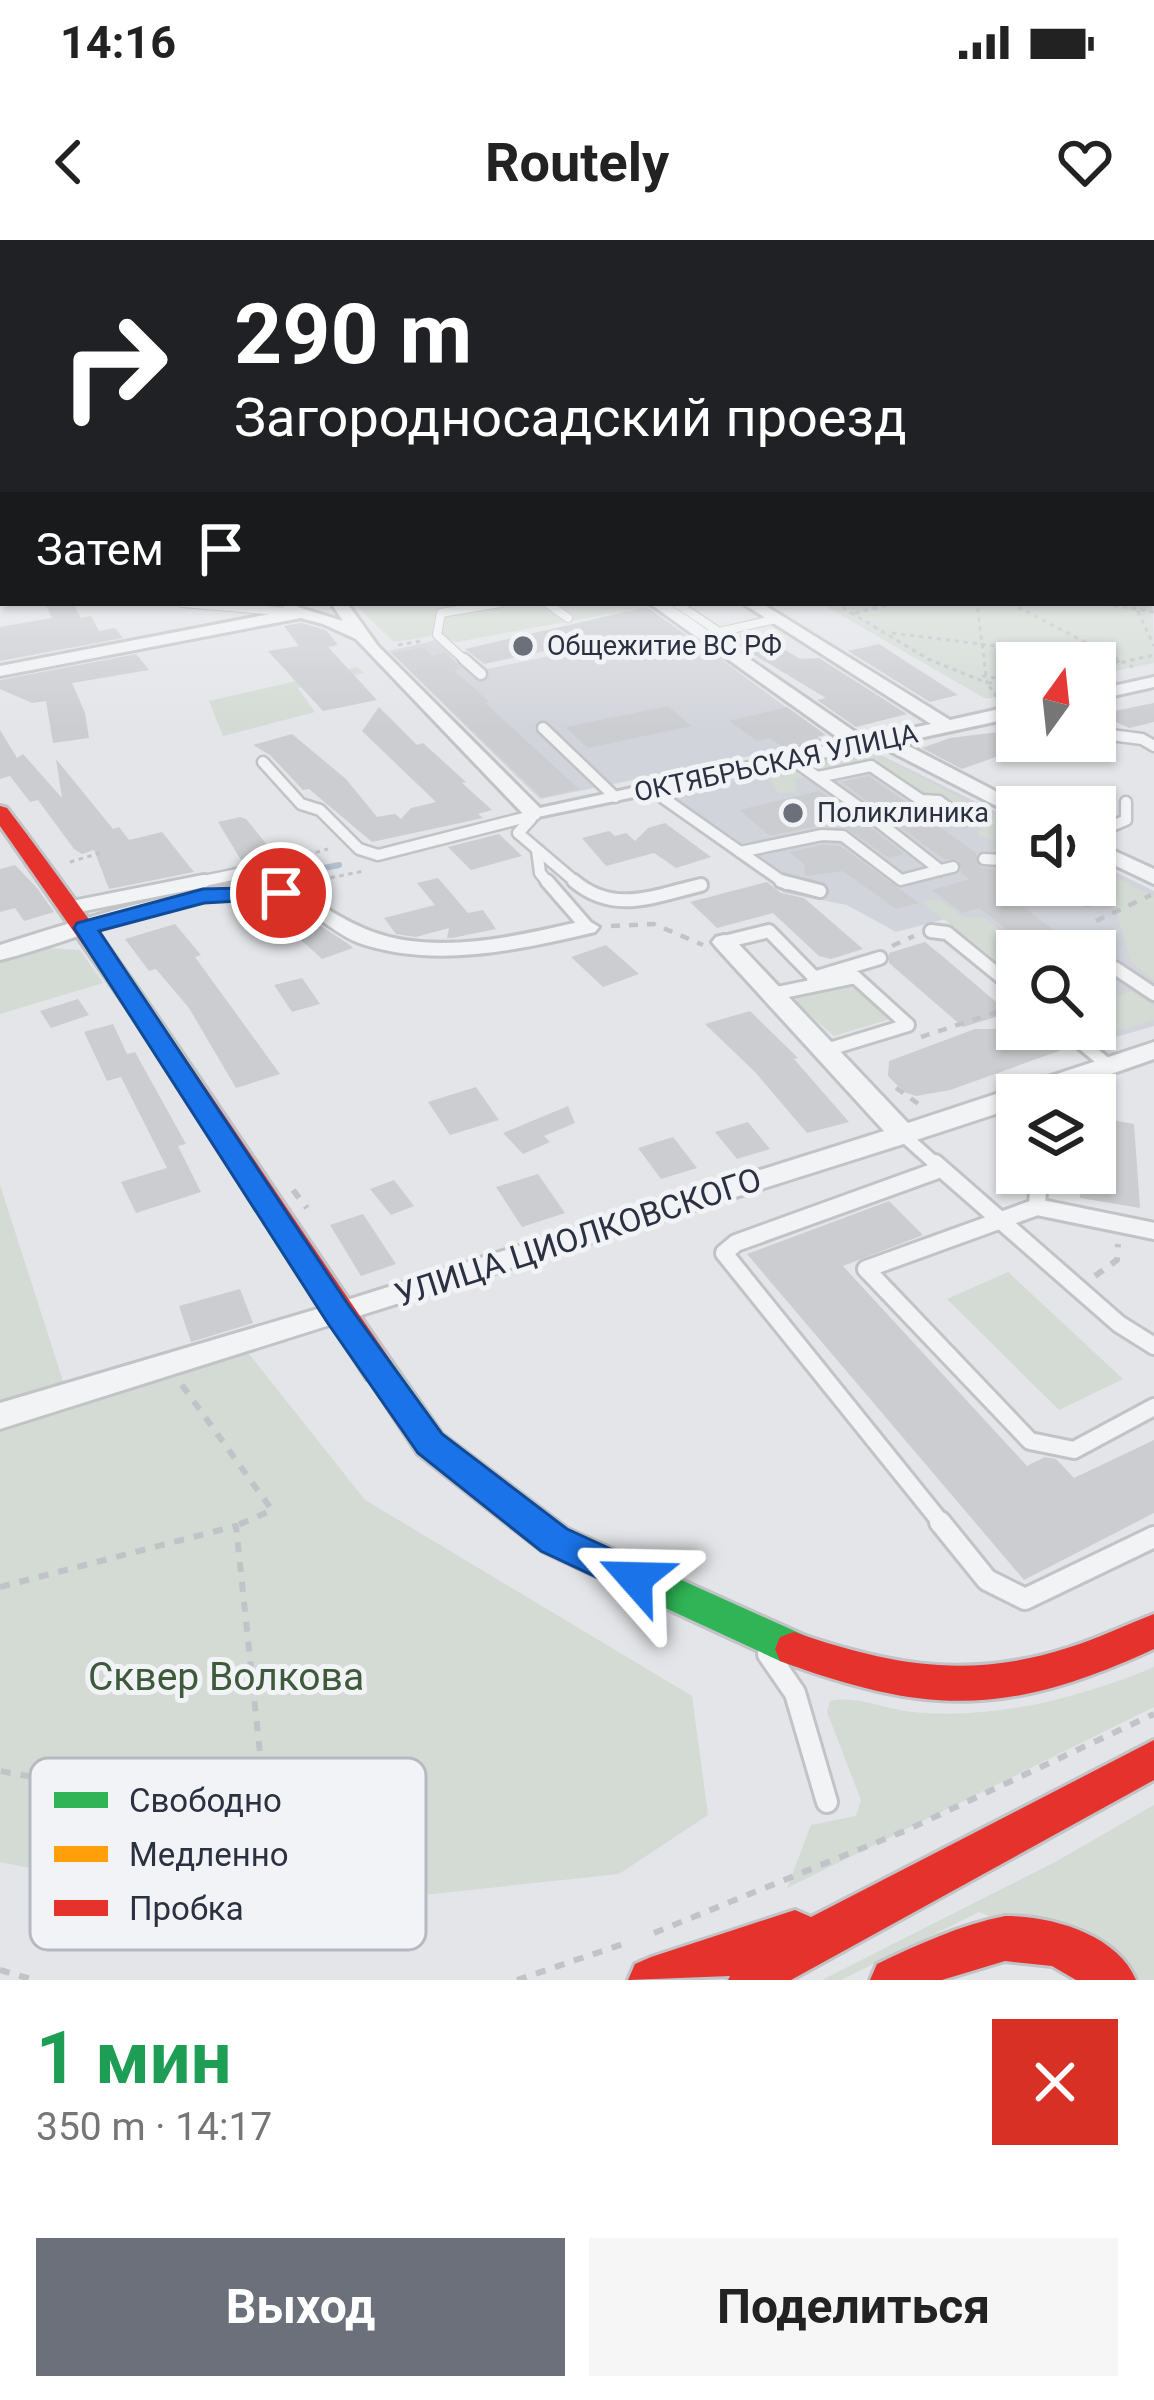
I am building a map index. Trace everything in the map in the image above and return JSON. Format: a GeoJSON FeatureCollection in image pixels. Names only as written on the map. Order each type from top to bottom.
{"type":"FeatureCollection","features":[{"type":"Feature","properties":{"kind":"street"},"geometry":{"type":"LineString","coordinates":[[661,606],[859,744]]}},
{"type":"Feature","properties":{"kind":"street"},"geometry":{"type":"LineString","coordinates":[[755,606],[947,726]]}},
{"type":"Feature","properties":{"kind":"street"},"geometry":{"type":"LineString","coordinates":[[0,671],[294,609],[332,612],[535,815]]}},
{"type":"Feature","properties":{"kind":"street"},"geometry":{"type":"LineString","coordinates":[[1116,690],[1154,682]]}},
{"type":"Feature","properties":{"kind":"street","name":"ОКТЯБРЬСКАЯ УЛИЦА"},"geometry":{"type":"LineString","coordinates":[[535,815],[947,726],[996,709]]}},
{"type":"Feature","properties":{"kind":"street"},"geometry":{"type":"LineString","coordinates":[[883,740],[996,797]]}},
{"type":"Feature","properties":{"kind":"street"},"geometry":{"type":"LineString","coordinates":[[0,812],[47,869],[254,1188],[430,1444],[554,1540],[755,1634],[863,1674],[978,1687],[1103,1656],[1154,1631]]}},
{"type":"Feature","properties":{"kind":"street"},"geometry":{"type":"LineString","coordinates":[[1116,858],[1154,877]]}},
{"type":"Feature","properties":{"kind":"street"},"geometry":{"type":"LineString","coordinates":[[0,952],[79,917],[203,896],[281,893],[373,940],[412,945],[534,940],[587,927]]}},
{"type":"Feature","properties":{"kind":"street"},"geometry":{"type":"LineString","coordinates":[[717,944],[773,994],[896,1126]]}},
{"type":"Feature","properties":{"kind":"street","name":"УЛИЦА ЦИОЛКОВСКОГО"},"geometry":{"type":"LineString","coordinates":[[1090,1074],[1154,1050]]}},
{"type":"Feature","properties":{"kind":"street","name":"УЛИЦА ЦИОЛКОВСКОГО"},"geometry":{"type":"LineString","coordinates":[[0,1416],[338,1314],[896,1126],[996,1103]]}},
{"type":"Feature","properties":{"kind":"street"},"geometry":{"type":"LineString","coordinates":[[752,1980],[803,1945],[1154,1759]]}},
{"type":"Feature","properties":{"kind":"street"},"geometry":{"type":"LineString","coordinates":[[651,1980],[801,1930],[944,1870]]}},
{"type":"Feature","properties":{"kind":"street"},"geometry":{"type":"LineString","coordinates":[[893,1980],[972,1942],[1024,1934],[1067,1946],[1113,1980]]}},
{"type":"Feature","properties":{"kind":"lane"},"geometry":{"type":"LineString","coordinates":[[238,606],[294,609]]}},
{"type":"Feature","properties":{"kind":"lane"},"geometry":{"type":"LineString","coordinates":[[433,606],[441,613]]}},
{"type":"Feature","properties":{"kind":"lane"},"geometry":{"type":"LineString","coordinates":[[441,613],[482,606]]}},
{"type":"Feature","properties":{"kind":"lane"},"geometry":{"type":"LineString","coordinates":[[551,606],[568,619]]}},
{"type":"Feature","properties":{"kind":"lane"},"geometry":{"type":"LineString","coordinates":[[680,606],[719,632],[776,619]]}},
{"type":"Feature","properties":{"kind":"lane"},"geometry":{"type":"LineString","coordinates":[[441,613],[437,635],[481,674]]}},
{"type":"Feature","properties":{"kind":"lane"},"geometry":{"type":"LineString","coordinates":[[543,728],[615,797]]}},
{"type":"Feature","properties":{"kind":"lane"},"geometry":{"type":"LineString","coordinates":[[1116,735],[1148,738],[1154,746]]}},
{"type":"Feature","properties":{"kind":"lane"},"geometry":{"type":"LineString","coordinates":[[740,852],[822,835],[843,836],[901,880],[946,868],[793,760]]}},
{"type":"Feature","properties":{"kind":"lane"},"geometry":{"type":"LineString","coordinates":[[263,762],[301,804],[320,810],[359,849],[378,855],[535,815]]}},
{"type":"Feature","properties":{"kind":"lane"},"geometry":{"type":"LineString","coordinates":[[818,777],[871,766],[922,800],[939,801],[964,820]]}},
{"type":"Feature","properties":{"kind":"lane"},"geometry":{"type":"LineString","coordinates":[[652,790],[786,884],[820,891]]}},
{"type":"Feature","properties":{"kind":"lane"},"geometry":{"type":"LineString","coordinates":[[1116,824],[1126,820],[1126,802]]}},
{"type":"Feature","properties":{"kind":"lane"},"geometry":{"type":"LineString","coordinates":[[535,815],[518,833],[592,896],[622,904],[701,885]]}},
{"type":"Feature","properties":{"kind":"lane"},"geometry":{"type":"LineString","coordinates":[[537,850],[540,873],[587,927]]}},
{"type":"Feature","properties":{"kind":"lane"},"geometry":{"type":"LineString","coordinates":[[984,859],[996,860]]}},
{"type":"Feature","properties":{"kind":"lane"},"geometry":{"type":"LineString","coordinates":[[79,917],[291,863]]}},
{"type":"Feature","properties":{"kind":"lane"},"geometry":{"type":"LineString","coordinates":[[931,931],[947,933],[996,973]]}},
{"type":"Feature","properties":{"kind":"lane"},"geometry":{"type":"LineString","coordinates":[[717,944],[769,932],[809,981]]}},
{"type":"Feature","properties":{"kind":"lane"},"geometry":{"type":"LineString","coordinates":[[773,994],[880,958]]}},
{"type":"Feature","properties":{"kind":"lane"},"geometry":{"type":"LineString","coordinates":[[1116,969],[1154,994]]}},
{"type":"Feature","properties":{"kind":"lane"},"geometry":{"type":"LineString","coordinates":[[809,981],[855,976],[908,1025],[826,1050]]}},
{"type":"Feature","properties":{"kind":"lane"},"geometry":{"type":"LineString","coordinates":[[1090,1050],[1110,1067]]}},
{"type":"Feature","properties":{"kind":"lane"},"geometry":{"type":"LineString","coordinates":[[896,1126],[938,1170],[1119,1324],[1154,1346]]}},
{"type":"Feature","properties":{"kind":"lane"},"geometry":{"type":"LineString","coordinates":[[938,1170],[736,1243],[724,1253],[987,1580],[1025,1599],[1154,1537]]}},
{"type":"Feature","properties":{"kind":"lane"},"geometry":{"type":"LineString","coordinates":[[1037,1207],[1038,1194]]}},
{"type":"Feature","properties":{"kind":"lane"},"geometry":{"type":"LineString","coordinates":[[1154,1231],[1037,1207],[866,1269],[1030,1441],[1073,1450],[1154,1407]]}},
{"type":"Feature","properties":{"kind":"lane"},"geometry":{"type":"LineString","coordinates":[[755,1634],[795,1693],[827,1802]]}},
{"type":"Feature","properties":{"kind":"path"},"geometry":{"type":"LineString","coordinates":[[840,606],[928,658],[996,682]]}},
{"type":"Feature","properties":{"kind":"path"},"geometry":{"type":"LineString","coordinates":[[853,613],[883,606]]}},
{"type":"Feature","properties":{"kind":"path"},"geometry":{"type":"LineString","coordinates":[[977,606],[984,676],[996,691]]}},
{"type":"Feature","properties":{"kind":"path"},"geometry":{"type":"LineString","coordinates":[[1016,606],[1136,669]]}},
{"type":"Feature","properties":{"kind":"path"},"geometry":{"type":"LineString","coordinates":[[1136,606],[1154,612]]}},
{"type":"Feature","properties":{"kind":"path"},"geometry":{"type":"LineString","coordinates":[[1136,606],[1154,646]]}},
{"type":"Feature","properties":{"kind":"path"},"geometry":{"type":"LineString","coordinates":[[886,632],[1124,662]]}},
{"type":"Feature","properties":{"kind":"path"},"geometry":{"type":"LineString","coordinates":[[1116,664],[1154,655]]}},
{"type":"Feature","properties":{"kind":"path"},"geometry":{"type":"LineString","coordinates":[[971,675],[996,678]]}},
{"type":"Feature","properties":{"kind":"path"},"geometry":{"type":"LineString","coordinates":[[307,855],[328,849]]}},
{"type":"Feature","properties":{"kind":"path"},"geometry":{"type":"LineString","coordinates":[[47,869],[100,854]]}},
{"type":"Feature","properties":{"kind":"path"},"geometry":{"type":"LineString","coordinates":[[1096,921],[1154,893]]}},
{"type":"Feature","properties":{"kind":"path"},"geometry":{"type":"LineString","coordinates":[[587,927],[654,924],[717,944]]}},
{"type":"Feature","properties":{"kind":"path"},"geometry":{"type":"LineString","coordinates":[[880,958],[898,943],[931,931]]}},
{"type":"Feature","properties":{"kind":"path"},"geometry":{"type":"LineString","coordinates":[[902,1043],[996,1013]]}},
{"type":"Feature","properties":{"kind":"path"},"geometry":{"type":"LineString","coordinates":[[885,1078],[908,1100],[926,1107],[896,1126]]}},
{"type":"Feature","properties":{"kind":"path"},"geometry":{"type":"LineString","coordinates":[[254,1188],[296,1190],[316,1223]]}},
{"type":"Feature","properties":{"kind":"path"},"geometry":{"type":"LineString","coordinates":[[1098,1274],[1117,1259]]}},
{"type":"Feature","properties":{"kind":"path"},"geometry":{"type":"LineString","coordinates":[[0,1587],[236,1526],[272,1510],[178,1362]]}},
{"type":"Feature","properties":{"kind":"path"},"geometry":{"type":"LineString","coordinates":[[236,1526],[260,1758]]}},
{"type":"Feature","properties":{"kind":"path"},"geometry":{"type":"LineString","coordinates":[[517,1980],[766,1891],[1029,1775],[1154,1714]]}},
{"type":"Feature","properties":{"kind":"path"},"geometry":{"type":"LineString","coordinates":[[0,1771],[30,1777]]}},
{"type":"Feature","properties":{"kind":"path"},"geometry":{"type":"LineString","coordinates":[[0,1970],[34,1980]]}},
{"type":"Feature","properties":{"kind":"shaded area"},"geometry":{"type":"Polygon","coordinates":[[[626,611],[669,639],[699,643],[822,734],[817,737],[823,741],[540,799],[389,651],[436,640],[452,655],[467,653],[488,669],[587,648],[562,628],[626,611]]]}},
{"type":"Feature","properties":{"kind":"shaded area"},"geometry":{"type":"Polygon","coordinates":[[[868,749],[996,812],[996,906],[1116,906],[1116,872],[1154,891],[1154,1026],[1116,1037],[1116,930],[996,930],[996,955],[949,918],[896,932],[847,905],[784,893],[652,799],[868,749]]]}},
{"type":"Feature","properties":{"kind":"green space"},"geometry":{"type":"Polygon","coordinates":[[[356,606],[654,606],[456,642],[437,635],[394,642],[356,606]]]}},
{"type":"Feature","properties":{"kind":"green space"},"geometry":{"type":"Polygon","coordinates":[[[825,606],[1153,606],[1154,663],[1116,671],[1116,642],[996,642],[996,697],[986,699],[825,606]]]}},
{"type":"Feature","properties":{"kind":"green space"},"geometry":{"type":"Polygon","coordinates":[[[357,667],[364,673],[298,688],[315,712],[223,736],[209,701],[357,667]]]}},
{"type":"Feature","properties":{"kind":"green space"},"geometry":{"type":"Polygon","coordinates":[[[876,754],[996,816],[996,841],[978,836],[980,821],[875,764],[795,779],[797,792],[779,794],[770,778],[876,754]]]}},
{"type":"Feature","properties":{"kind":"green space"},"geometry":{"type":"Polygon","coordinates":[[[1116,878],[1154,897],[1154,980],[1131,962],[1115,906],[1116,878]]]}},
{"type":"Feature","properties":{"kind":"green space"},"geometry":{"type":"Polygon","coordinates":[[[938,899],[963,917],[985,918],[1000,930],[996,930],[996,960],[922,902],[938,899]]]}},
{"type":"Feature","properties":{"kind":"green space"},"geometry":{"type":"Polygon","coordinates":[[[42,948],[80,950],[103,983],[0,1014],[0,959],[42,948]]]}},
{"type":"Feature","properties":{"kind":"green space"},"geometry":{"type":"Polygon","coordinates":[[[855,985],[887,1020],[834,1036],[795,1002],[797,997],[855,985]]]}},
{"type":"Feature","properties":{"kind":"green space"},"geometry":{"type":"Polygon","coordinates":[[[1132,991],[1154,1006],[1154,1020],[1116,1031],[1116,997],[1132,991]]]}},
{"type":"Feature","properties":{"kind":"green space","name":"Сквер Волкова"},"geometry":{"type":"Polygon","coordinates":[[[0,1185],[63,1381],[234,1335],[365,1500],[692,1696],[708,1815],[619,1874],[426,1895],[426,1758],[30,1758],[30,1868],[0,1862],[0,1185]]]}},
{"type":"Feature","properties":{"kind":"green space"},"geometry":{"type":"Polygon","coordinates":[[[1008,1272],[1123,1379],[1059,1410],[947,1299],[1008,1272]]]}},
{"type":"Feature","properties":{"kind":"green space"},"geometry":{"type":"Polygon","coordinates":[[[1154,1667],[1154,1707],[787,1888],[811,1825],[856,1816],[861,1800],[827,1712],[830,1701],[851,1700],[913,1712],[975,1713],[1067,1697],[1154,1667]]]}},
{"type":"Feature","properties":{"kind":"green space"},"geometry":{"type":"Polygon","coordinates":[[[1154,1805],[1154,1980],[1141,1980],[979,1912],[841,1980],[822,1980],[1057,1861],[1154,1805]]]}},
{"type":"Feature","properties":{"kind":"building"},"geometry":{"type":"Polygon","coordinates":[[[46,606],[75,606],[81,618],[91,616],[99,631],[115,628],[123,638],[0,661],[0,627],[52,618],[46,606]]]}},
{"type":"Feature","properties":{"kind":"building"},"geometry":{"type":"Polygon","coordinates":[[[647,607],[704,648],[646,661],[610,637],[484,664],[465,649],[647,607]]]}},
{"type":"Feature","properties":{"kind":"building"},"geometry":{"type":"Polygon","coordinates":[[[301,623],[326,630],[338,645],[328,647],[377,700],[323,711],[268,651],[299,646],[284,626],[301,623]]]}},
{"type":"Feature","properties":{"kind":"building"},"geometry":{"type":"Polygon","coordinates":[[[756,632],[800,659],[819,658],[907,714],[856,727],[817,700],[826,698],[728,639],[756,632]]]}},
{"type":"Feature","properties":{"kind":"building"},"geometry":{"type":"Polygon","coordinates":[[[879,644],[958,695],[930,702],[848,651],[879,644]]]}},
{"type":"Feature","properties":{"kind":"building"},"geometry":{"type":"Polygon","coordinates":[[[423,647],[432,656],[445,653],[455,662],[461,669],[454,670],[489,702],[485,703],[579,789],[542,798],[392,653],[423,647]]]}},
{"type":"Feature","properties":{"kind":"building"},"geometry":{"type":"Polygon","coordinates":[[[136,654],[149,670],[72,683],[89,738],[53,743],[46,701],[32,703],[0,689],[0,680],[136,654]]]}},
{"type":"Feature","properties":{"kind":"building"},"geometry":{"type":"Polygon","coordinates":[[[1154,703],[1154,722],[1129,728],[1116,722],[1116,711],[1154,703]]]}},
{"type":"Feature","properties":{"kind":"building"},"geometry":{"type":"Polygon","coordinates":[[[668,706],[691,726],[588,748],[566,727],[668,706]]]}},
{"type":"Feature","properties":{"kind":"building"},"geometry":{"type":"Polygon","coordinates":[[[379,707],[492,810],[478,814],[483,818],[372,842],[253,745],[292,734],[346,779],[377,817],[395,814],[401,819],[411,808],[436,802],[362,731],[379,707]]]}},
{"type":"Feature","properties":{"kind":"building"},"geometry":{"type":"Polygon","coordinates":[[[787,707],[826,735],[817,737],[823,741],[787,750],[770,738],[757,741],[729,721],[787,707]]]}},
{"type":"Feature","properties":{"kind":"building"},"geometry":{"type":"Polygon","coordinates":[[[0,730],[17,758],[23,754],[62,798],[56,759],[113,829],[119,827],[129,840],[162,832],[194,872],[109,889],[94,850],[82,854],[74,849],[38,800],[30,802],[10,776],[0,779],[0,730]]]}},
{"type":"Feature","properties":{"kind":"building"},"geometry":{"type":"Polygon","coordinates":[[[996,732],[996,757],[962,769],[922,748],[950,738],[996,732]]]}},
{"type":"Feature","properties":{"kind":"building"},"geometry":{"type":"Polygon","coordinates":[[[869,776],[976,853],[980,868],[996,870],[996,906],[1026,906],[1023,907],[1054,930],[1008,930],[979,908],[962,913],[932,890],[970,879],[961,873],[959,860],[943,859],[842,782],[869,776]]]}},
{"type":"Feature","properties":{"kind":"building"},"geometry":{"type":"Polygon","coordinates":[[[819,791],[904,854],[889,858],[843,826],[821,825],[770,836],[739,810],[819,791]]]}},
{"type":"Feature","properties":{"kind":"building"},"geometry":{"type":"Polygon","coordinates":[[[240,817],[276,856],[241,860],[218,822],[240,817]]]}},
{"type":"Feature","properties":{"kind":"building"},"geometry":{"type":"Polygon","coordinates":[[[665,823],[711,857],[676,868],[654,853],[606,866],[582,838],[609,831],[615,836],[626,833],[635,841],[648,828],[665,823]]]}},
{"type":"Feature","properties":{"kind":"building"},"geometry":{"type":"Polygon","coordinates":[[[499,834],[522,856],[471,870],[448,847],[499,834]]]}},
{"type":"Feature","properties":{"kind":"building"},"geometry":{"type":"Polygon","coordinates":[[[840,846],[919,903],[896,909],[843,871],[805,876],[804,864],[789,852],[840,846]]]}},
{"type":"Feature","properties":{"kind":"building"},"geometry":{"type":"Polygon","coordinates":[[[15,865],[54,912],[24,921],[15,908],[0,912],[0,869],[15,865]]]}},
{"type":"Feature","properties":{"kind":"building"},"geometry":{"type":"Polygon","coordinates":[[[438,878],[468,913],[483,910],[496,929],[452,938],[447,938],[449,928],[416,937],[396,934],[384,918],[435,905],[417,883],[438,878]]]}},
{"type":"Feature","properties":{"kind":"building"},"geometry":{"type":"Polygon","coordinates":[[[767,882],[781,893],[804,898],[863,949],[831,959],[819,956],[773,913],[717,928],[690,902],[767,882]]]}},
{"type":"Feature","properties":{"kind":"building"},"geometry":{"type":"Polygon","coordinates":[[[299,912],[353,948],[322,959],[278,919],[299,912]]]}},
{"type":"Feature","properties":{"kind":"building"},"geometry":{"type":"Polygon","coordinates":[[[175,924],[280,1074],[236,1088],[189,1008],[156,969],[149,971],[125,939],[175,924]]]}},
{"type":"Feature","properties":{"kind":"building"},"geometry":{"type":"Polygon","coordinates":[[[925,942],[996,1002],[996,1017],[963,1027],[889,963],[889,953],[925,942]]]}},
{"type":"Feature","properties":{"kind":"building"},"geometry":{"type":"Polygon","coordinates":[[[606,945],[639,974],[603,987],[571,957],[606,945]]]}},
{"type":"Feature","properties":{"kind":"building"},"geometry":{"type":"Polygon","coordinates":[[[302,978],[320,1004],[292,1012],[274,985],[302,978]]]}},
{"type":"Feature","properties":{"kind":"building"},"geometry":{"type":"Polygon","coordinates":[[[78,999],[89,1015],[51,1028],[40,1011],[78,999]]]}},
{"type":"Feature","properties":{"kind":"building"},"geometry":{"type":"Polygon","coordinates":[[[750,1011],[798,1058],[794,1059],[849,1122],[807,1133],[755,1072],[705,1024],[750,1011]]]}},
{"type":"Feature","properties":{"kind":"building"},"geometry":{"type":"Polygon","coordinates":[[[113,1024],[127,1054],[135,1052],[186,1144],[178,1146],[201,1192],[136,1213],[121,1182],[167,1168],[121,1077],[107,1081],[84,1032],[113,1024]]]}},
{"type":"Feature","properties":{"kind":"building"},"geometry":{"type":"Polygon","coordinates":[[[975,1029],[996,1029],[996,1050],[1062,1050],[950,1090],[916,1096],[904,1092],[888,1076],[889,1061],[975,1029]]]}},
{"type":"Feature","properties":{"kind":"building"},"geometry":{"type":"Polygon","coordinates":[[[476,1087],[499,1120],[450,1135],[428,1102],[476,1087]]]}},
{"type":"Feature","properties":{"kind":"building"},"geometry":{"type":"Polygon","coordinates":[[[568,1106],[575,1123],[544,1136],[550,1142],[523,1154],[503,1133],[568,1106]]]}},
{"type":"Feature","properties":{"kind":"building"},"geometry":{"type":"Polygon","coordinates":[[[1116,1121],[1134,1124],[1140,1208],[1080,1198],[1080,1194],[1116,1194],[1116,1121]]]}},
{"type":"Feature","properties":{"kind":"building"},"geometry":{"type":"Polygon","coordinates":[[[748,1122],[770,1149],[737,1159],[715,1132],[748,1122]]]}},
{"type":"Feature","properties":{"kind":"building"},"geometry":{"type":"Polygon","coordinates":[[[673,1137],[697,1168],[661,1179],[638,1148],[673,1137]]]}},
{"type":"Feature","properties":{"kind":"building"},"geometry":{"type":"Polygon","coordinates":[[[538,1174],[565,1213],[522,1227],[496,1187],[538,1174]]]}},
{"type":"Feature","properties":{"kind":"building"},"geometry":{"type":"Polygon","coordinates":[[[394,1180],[414,1206],[391,1215],[370,1189],[394,1180]]]}},
{"type":"Feature","properties":{"kind":"building"},"geometry":{"type":"Polygon","coordinates":[[[889,1201],[923,1235],[843,1266],[1027,1466],[1045,1457],[1056,1459],[1074,1478],[1154,1440],[1154,1513],[1024,1580],[747,1254],[889,1201]]]}},
{"type":"Feature","properties":{"kind":"building"},"geometry":{"type":"Polygon","coordinates":[[[363,1214],[396,1264],[361,1276],[330,1225],[363,1214]]]}},
{"type":"Feature","properties":{"kind":"building"},"geometry":{"type":"Polygon","coordinates":[[[240,1289],[253,1323],[191,1342],[179,1306],[240,1289]]]}},
{"type":"Feature","properties":{"kind":"waterway"},"geometry":{"type":"LineString","coordinates":[[242,884],[339,865]]}},
{"type":"Feature","properties":{"kind":"waterway"},"geometry":{"type":"LineString","coordinates":[[136,904],[258,881]]}},
{"type":"Feature","properties":{"kind":"traffic: fast"},"geometry":{"type":"LineString","coordinates":[[379,1370],[430,1444],[555,1540],[794,1649]]}},
{"type":"Feature","properties":{"kind":"traffic: jam"},"geometry":{"type":"LineString","coordinates":[[0,812],[147,1018],[379,1370]]}},
{"type":"Feature","properties":{"kind":"traffic: jam"},"geometry":{"type":"LineString","coordinates":[[794,1649],[884,1676],[976,1686],[1067,1666],[1154,1631]]}},
{"type":"Feature","properties":{"kind":"traffic: jam"},"geometry":{"type":"LineString","coordinates":[[751,1980],[803,1945],[1154,1759]]}},
{"type":"Feature","properties":{"kind":"traffic: jam"},"geometry":{"type":"LineString","coordinates":[[651,1980],[795,1932]]}},
{"type":"Feature","properties":{"kind":"traffic: jam"},"geometry":{"type":"LineString","coordinates":[[893,1980],[952,1953],[1005,1938],[1058,1945],[1113,1980]]}},
{"type":"Feature","properties":{"kind":"place","name":"Общежитие ВС РФ"},"geometry":{"type":"Point","coordinates":[523,646]}},
{"type":"Feature","properties":{"kind":"place","name":"Поликлиника"},"geometry":{"type":"Point","coordinates":[793,813]}},
{"type":"Feature","properties":{"kind":"route"},"geometry":{"type":"LineString","coordinates":[[281,893],[203,896],[85,928],[338,1314],[430,1444],[554,1540],[635,1578]]}}]}
